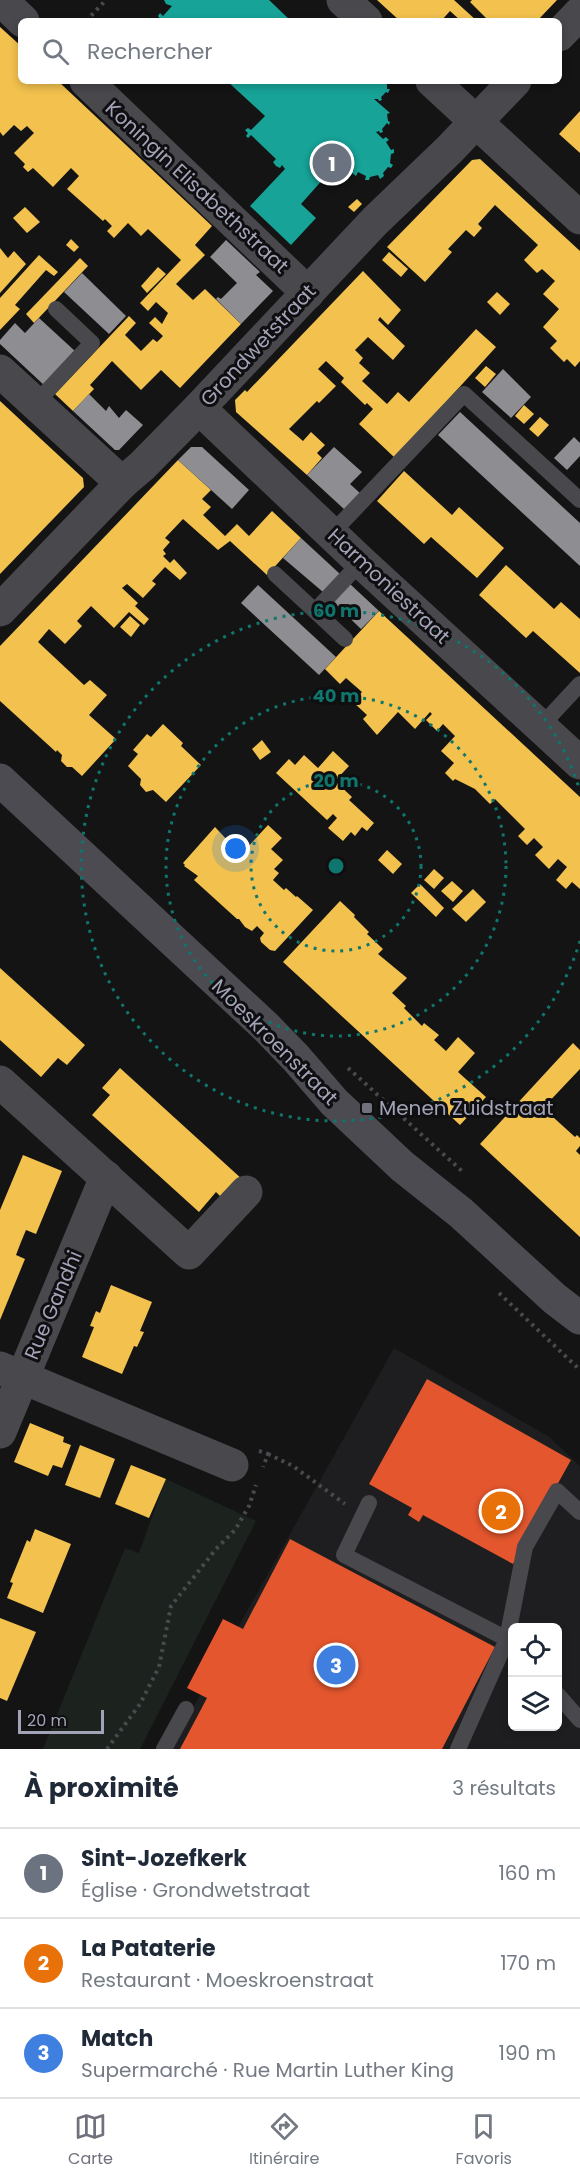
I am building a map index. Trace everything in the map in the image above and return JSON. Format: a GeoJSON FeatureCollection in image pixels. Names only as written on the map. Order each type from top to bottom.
{"type":"FeatureCollection","features":[{"type":"Feature","properties":{"kind":"street"},"geometry":{"type":"LineString","coordinates":[[1,0],[20,18]]}},
{"type":"Feature","properties":{"kind":"street"},"geometry":{"type":"LineString","coordinates":[[343,0],[363,18]]}},
{"type":"Feature","properties":{"kind":"street"},"geometry":{"type":"LineString","coordinates":[[562,32],[580,13]]}},
{"type":"Feature","properties":{"kind":"street","name":"Koningin Elisabethstraat"},"geometry":{"type":"LineString","coordinates":[[89,84],[308,292]]}},
{"type":"Feature","properties":{"kind":"street"},"geometry":{"type":"LineString","coordinates":[[435,84],[580,218]]}},
{"type":"Feature","properties":{"kind":"street","name":"Grondwetstraat"},"geometry":{"type":"LineString","coordinates":[[0,610],[122,483],[199,408],[375,221],[449,150],[512,84]]}},
{"type":"Feature","properties":{"kind":"street"},"geometry":{"type":"LineString","coordinates":[[0,371],[122,483]]}},
{"type":"Feature","properties":{"kind":"street","name":"Harmoniestraat"},"geometry":{"type":"LineString","coordinates":[[199,408],[361,562],[580,763]]}},
{"type":"Feature","properties":{"kind":"street","name":"Moeskroenstraat"},"geometry":{"type":"LineString","coordinates":[[0,780],[265,1026],[334,1102],[361,1128],[419,1181],[466,1218],[568,1308],[580,1329]]}},
{"type":"Feature","properties":{"kind":"street"},"geometry":{"type":"LineString","coordinates":[[0,1082],[189,1253],[246,1192]]}},
{"type":"Feature","properties":{"kind":"street","name":"Rue Gandhi"},"geometry":{"type":"LineString","coordinates":[[0,1432],[11,1373],[106,1178]]}},
{"type":"Feature","properties":{"kind":"street"},"geometry":{"type":"LineString","coordinates":[[11,1373],[245,1457]]}},
{"type":"Feature","properties":{"kind":"lane"},"geometry":{"type":"LineString","coordinates":[[35,404],[92,344],[56,309]]}},
{"type":"Feature","properties":{"kind":"lane"},"geometry":{"type":"LineString","coordinates":[[332,533],[464,394],[580,500]]}},
{"type":"Feature","properties":{"kind":"lane"},"geometry":{"type":"LineString","coordinates":[[315,611],[361,562]]}},
{"type":"Feature","properties":{"kind":"lane"},"geometry":{"type":"LineString","coordinates":[[275,574],[345,639]]}},
{"type":"Feature","properties":{"kind":"lane"},"geometry":{"type":"LineString","coordinates":[[540,727],[580,684]]}},
{"type":"Feature","properties":{"kind":"lane"},"geometry":{"type":"LineString","coordinates":[[513,1623],[525,1547],[557,1491],[580,1512]]}},
{"type":"Feature","properties":{"kind":"lane"},"geometry":{"type":"LineString","coordinates":[[365,1510],[344,1555],[508,1641]]}},
{"type":"Feature","properties":{"kind":"lane"},"geometry":{"type":"LineString","coordinates":[[458,1749],[508,1646]]}},
{"type":"Feature","properties":{"kind":"lane"},"geometry":{"type":"LineString","coordinates":[[562,1700],[580,1720]]}},
{"type":"Feature","properties":{"kind":"lane"},"geometry":{"type":"LineString","coordinates":[[165,1749],[186,1709]]}},
{"type":"Feature","properties":{"kind":"path"},"geometry":{"type":"LineString","coordinates":[[89,18],[106,0]]}},
{"type":"Feature","properties":{"kind":"path"},"geometry":{"type":"LineString","coordinates":[[245,1457],[268,1454],[293,1466],[365,1510]]}},
{"type":"Feature","properties":{"kind":"path"},"geometry":{"type":"LineString","coordinates":[[107,1749],[140,1704],[159,1667],[171,1606],[198,1571],[235,1530],[249,1506],[268,1454]]}},
{"type":"Feature","properties":{"kind":"shaded area"},"geometry":{"type":"Polygon","coordinates":[[[394,1348],[548,1436],[580,1466],[580,1749],[170,1749],[394,1348]]]}},
{"type":"Feature","properties":{"kind":"shaded area"},"geometry":{"type":"Polygon","coordinates":[[[166,1479],[256,1521],[140,1749],[43,1749],[125,1548],[139,1553],[166,1479]]]}},
{"type":"Feature","properties":{"kind":"building: Logements"},"geometry":{"type":"Polygon","coordinates":[[[377,0],[454,0],[474,18],[458,18],[450,11],[444,18],[397,18],[377,0]]]}},
{"type":"Feature","properties":{"kind":"building: Logements"},"geometry":{"type":"Polygon","coordinates":[[[472,0],[557,0],[540,18],[486,18],[470,2],[472,0]]]}},
{"type":"Feature","properties":{"kind":"building: Logements"},"geometry":{"type":"Polygon","coordinates":[[[0,27],[18,43],[18,84],[61,84],[212,226],[195,245],[205,255],[176,284],[193,300],[205,289],[241,324],[180,388],[161,370],[141,390],[112,361],[90,385],[94,389],[73,411],[55,394],[129,316],[136,323],[125,335],[141,351],[153,339],[157,342],[163,336],[149,323],[155,317],[162,324],[168,313],[156,302],[148,311],[140,303],[181,260],[148,229],[141,236],[128,223],[114,238],[107,231],[112,226],[105,219],[103,221],[67,189],[79,176],[71,168],[53,187],[33,168],[28,172],[23,167],[25,164],[14,153],[34,133],[27,126],[21,131],[14,125],[3,136],[0,132],[0,27]]]}},
{"type":"Feature","properties":{"kind":"building: Logements"},"geometry":{"type":"Polygon","coordinates":[[[580,111],[580,153],[559,134],[580,111]]]}},
{"type":"Feature","properties":{"kind":"building: Logements"},"geometry":{"type":"Polygon","coordinates":[[[480,159],[580,251],[580,361],[575,367],[567,359],[564,362],[550,348],[557,341],[543,327],[559,309],[543,294],[555,281],[542,269],[537,273],[524,260],[538,245],[495,205],[478,224],[482,228],[474,237],[466,230],[448,249],[452,252],[425,282],[387,247],[472,160],[480,159]]]}},
{"type":"Feature","properties":{"kind":"building: Logements"},"geometry":{"type":"Polygon","coordinates":[[[357,199],[362,204],[354,212],[348,207],[357,199]]]}},
{"type":"Feature","properties":{"kind":"building: Logements"},"geometry":{"type":"Polygon","coordinates":[[[25,207],[40,222],[27,233],[13,218],[25,207]]]}},
{"type":"Feature","properties":{"kind":"building: Logements"},"geometry":{"type":"Polygon","coordinates":[[[71,239],[79,247],[74,252],[66,245],[71,239]]]}},
{"type":"Feature","properties":{"kind":"building: Logements"},"geometry":{"type":"Polygon","coordinates":[[[0,248],[8,258],[14,251],[26,264],[0,293],[0,248]]]}},
{"type":"Feature","properties":{"kind":"building: Logements"},"geometry":{"type":"Polygon","coordinates":[[[389,252],[408,269],[401,277],[382,260],[389,252]]]}},
{"type":"Feature","properties":{"kind":"building: Logements"},"geometry":{"type":"Polygon","coordinates":[[[39,255],[58,272],[54,276],[46,270],[15,305],[20,309],[0,330],[0,298],[39,255]]]}},
{"type":"Feature","properties":{"kind":"building: Logements"},"geometry":{"type":"Polygon","coordinates":[[[80,258],[88,266],[34,323],[26,314],[80,258]]]}},
{"type":"Feature","properties":{"kind":"building: Logements"},"geometry":{"type":"Polygon","coordinates":[[[158,267],[166,274],[147,293],[141,286],[158,267]]]}},
{"type":"Feature","properties":{"kind":"building: Logements"},"geometry":{"type":"Polygon","coordinates":[[[363,271],[401,310],[388,325],[380,317],[378,320],[405,346],[393,360],[368,337],[355,350],[363,358],[359,363],[370,373],[362,381],[387,404],[398,392],[409,402],[476,329],[496,347],[395,458],[359,424],[373,409],[367,403],[365,405],[341,382],[344,378],[326,361],[318,369],[336,386],[289,429],[303,441],[311,432],[325,445],[317,453],[322,458],[307,475],[236,412],[235,400],[245,390],[247,392],[363,271]]]}},
{"type":"Feature","properties":{"kind":"building: Logements"},"geometry":{"type":"Polygon","coordinates":[[[497,292],[510,304],[500,315],[487,302],[497,292]]]}},
{"type":"Feature","properties":{"kind":"building: Logements"},"geometry":{"type":"Polygon","coordinates":[[[486,366],[496,374],[485,387],[475,378],[486,366]]]}},
{"type":"Feature","properties":{"kind":"building: Logements"},"geometry":{"type":"Polygon","coordinates":[[[0,401],[83,478],[84,487],[0,574],[0,401]]]}},
{"type":"Feature","properties":{"kind":"building: Logements"},"geometry":{"type":"Polygon","coordinates":[[[524,405],[534,414],[524,424],[515,416],[524,405]]]}},
{"type":"Feature","properties":{"kind":"building: Logements"},"geometry":{"type":"Polygon","coordinates":[[[540,417],[549,425],[538,437],[529,429],[540,417]]]}},
{"type":"Feature","properties":{"kind":"building: Logements"},"geometry":{"type":"Polygon","coordinates":[[[178,460],[211,490],[202,499],[211,507],[203,515],[225,536],[237,524],[249,536],[272,511],[301,538],[267,575],[230,541],[218,550],[183,519],[165,538],[170,542],[163,550],[166,554],[163,556],[170,563],[174,559],[187,573],[180,580],[165,567],[152,581],[156,584],[143,598],[127,584],[122,588],[138,603],[135,606],[149,619],[144,625],[129,612],[114,628],[91,606],[77,621],[82,626],[65,644],[49,629],[38,642],[84,685],[90,680],[107,695],[89,715],[116,739],[82,776],[72,767],[67,767],[61,761],[62,755],[57,750],[56,752],[0,701],[0,646],[178,460]]]}},
{"type":"Feature","properties":{"kind":"building: Logements"},"geometry":{"type":"Polygon","coordinates":[[[404,471],[452,515],[459,507],[504,548],[477,578],[431,537],[424,544],[377,501],[404,471]]]}},
{"type":"Feature","properties":{"kind":"building: Logements"},"geometry":{"type":"Polygon","coordinates":[[[506,565],[554,609],[561,602],[580,619],[580,673],[533,631],[526,638],[479,595],[506,565]]]}},
{"type":"Feature","properties":{"kind":"building: Logements"},"geometry":{"type":"Polygon","coordinates":[[[379,611],[580,797],[580,889],[572,882],[566,889],[556,880],[567,867],[558,859],[549,869],[535,855],[543,847],[534,838],[527,845],[518,836],[525,829],[495,799],[490,804],[475,789],[455,779],[453,781],[445,773],[454,763],[441,751],[455,736],[443,724],[437,731],[426,720],[432,714],[430,712],[415,729],[398,712],[377,735],[363,719],[367,715],[353,702],[362,692],[346,678],[340,684],[325,669],[379,611]]]}},
{"type":"Feature","properties":{"kind":"building: Logements"},"geometry":{"type":"Polygon","coordinates":[[[130,616],[140,625],[131,637],[120,627],[130,616]]]}},
{"type":"Feature","properties":{"kind":"building: Logements"},"geometry":{"type":"Polygon","coordinates":[[[163,724],[201,765],[166,802],[153,790],[146,792],[140,785],[141,779],[128,766],[138,754],[133,750],[147,734],[151,737],[163,724]]]}},
{"type":"Feature","properties":{"kind":"building: Logements"},"geometry":{"type":"Polygon","coordinates":[[[262,740],[271,752],[260,760],[252,749],[262,740]]]}},
{"type":"Feature","properties":{"kind":"building: Logements"},"geometry":{"type":"Polygon","coordinates":[[[333,751],[349,766],[335,781],[352,797],[349,800],[374,823],[367,831],[362,827],[355,836],[351,832],[343,841],[328,828],[337,818],[333,814],[327,820],[276,773],[289,759],[295,765],[304,755],[318,768],[333,751]]]}},
{"type":"Feature","properties":{"kind":"building: Logements"},"geometry":{"type":"Polygon","coordinates":[[[268,825],[282,838],[271,849],[283,860],[274,869],[279,873],[273,880],[313,910],[275,951],[270,950],[261,942],[260,938],[264,933],[257,926],[252,931],[245,927],[239,919],[194,880],[198,876],[183,863],[215,827],[229,842],[234,836],[246,849],[268,825]]]}},
{"type":"Feature","properties":{"kind":"building: Logements"},"geometry":{"type":"Polygon","coordinates":[[[387,850],[402,864],[393,874],[378,860],[387,850]]]}},
{"type":"Feature","properties":{"kind":"building: Logements"},"geometry":{"type":"Polygon","coordinates":[[[434,869],[444,878],[434,889],[424,880],[434,869]]]}},
{"type":"Feature","properties":{"kind":"building: Logements"},"geometry":{"type":"Polygon","coordinates":[[[452,881],[463,891],[453,902],[441,891],[452,881]]]}},
{"type":"Feature","properties":{"kind":"building: Logements"},"geometry":{"type":"Polygon","coordinates":[[[420,884],[444,908],[436,917],[411,893],[420,884]]]}},
{"type":"Feature","properties":{"kind":"building: Logements"},"geometry":{"type":"Polygon","coordinates":[[[473,889],[486,902],[466,922],[452,909],[473,889]]]}},
{"type":"Feature","properties":{"kind":"building: Logements"},"geometry":{"type":"Polygon","coordinates":[[[340,901],[369,932],[367,934],[383,949],[378,954],[407,978],[392,993],[406,1006],[404,1008],[422,1026],[424,1023],[439,1035],[434,1040],[446,1051],[458,1037],[475,1053],[458,1072],[486,1097],[460,1125],[283,962],[340,901]]]}},
{"type":"Feature","properties":{"kind":"building: Logements"},"geometry":{"type":"Polygon","coordinates":[[[0,968],[85,1045],[67,1065],[58,1058],[41,1077],[0,1040],[0,968]]]}},
{"type":"Feature","properties":{"kind":"building: Logements"},"geometry":{"type":"Polygon","coordinates":[[[573,1043],[580,1050],[580,1069],[543,1108],[575,1137],[577,1135],[580,1138],[580,1146],[576,1151],[580,1155],[580,1237],[480,1144],[573,1043]]]}},
{"type":"Feature","properties":{"kind":"building: Logements"},"geometry":{"type":"Polygon","coordinates":[[[120,1068],[243,1180],[224,1200],[216,1192],[199,1212],[92,1115],[110,1095],[102,1088],[120,1068]]]}},
{"type":"Feature","properties":{"kind":"building: Logements"},"geometry":{"type":"Polygon","coordinates":[[[23,1155],[62,1171],[36,1234],[26,1230],[21,1242],[16,1255],[25,1259],[0,1320],[0,1210],[23,1155]]]}},
{"type":"Feature","properties":{"kind":"building: Logements"},"geometry":{"type":"Polygon","coordinates":[[[111,1285],[152,1302],[140,1331],[144,1332],[137,1347],[134,1346],[122,1374],[82,1357],[94,1327],[90,1326],[96,1311],[100,1313],[111,1285]]]}},
{"type":"Feature","properties":{"kind":"building: Logements"},"geometry":{"type":"Polygon","coordinates":[[[30,1423],[64,1437],[63,1442],[71,1445],[62,1468],[53,1465],[48,1476],[14,1462],[30,1423]]]}},
{"type":"Feature","properties":{"kind":"building: Logements"},"geometry":{"type":"Polygon","coordinates":[[[80,1445],[115,1459],[100,1498],[65,1485],[80,1445]]]}},
{"type":"Feature","properties":{"kind":"building: Logements"},"geometry":{"type":"Polygon","coordinates":[[[131,1465],[166,1479],[149,1518],[115,1504],[131,1465]]]}},
{"type":"Feature","properties":{"kind":"building: Logements"},"geometry":{"type":"Polygon","coordinates":[[[35,1529],[71,1544],[43,1613],[7,1598],[13,1583],[10,1582],[27,1540],[30,1542],[35,1529]]]}},
{"type":"Feature","properties":{"kind":"building: Logements"},"geometry":{"type":"Polygon","coordinates":[[[0,1618],[36,1632],[7,1701],[0,1698],[0,1618]]]}},
{"type":"Feature","properties":{"kind":"building: Commerces"},"geometry":{"type":"Polygon","coordinates":[[[427,1379],[571,1460],[513,1564],[423,1515],[419,1522],[408,1515],[412,1508],[369,1484],[427,1379]]]}},
{"type":"Feature","properties":{"kind":"building: Commerces"},"geometry":{"type":"Polygon","coordinates":[[[290,1539],[495,1647],[442,1749],[180,1749],[207,1698],[187,1688],[223,1619],[243,1629],[290,1539]]]}},
{"type":"Feature","properties":{"kind":"building: Public"},"geometry":{"type":"Polygon","coordinates":[[[164,0],[269,0],[288,18],[159,18],[160,13],[163,16],[172,6],[166,4],[164,0]]]}},
{"type":"Feature","properties":{"kind":"building: Public"},"geometry":{"type":"Polygon","coordinates":[[[230,84],[387,84],[387,89],[390,89],[381,97],[382,100],[374,99],[390,113],[387,114],[390,122],[382,129],[383,132],[376,132],[383,139],[386,137],[391,150],[394,149],[390,163],[393,165],[391,168],[388,167],[380,179],[378,175],[365,180],[366,176],[358,172],[356,176],[352,173],[354,170],[348,163],[348,170],[345,169],[340,174],[341,177],[325,177],[301,204],[316,218],[291,245],[250,206],[285,169],[282,165],[280,168],[276,166],[273,162],[276,159],[251,135],[248,138],[246,136],[248,133],[245,130],[248,128],[251,130],[265,116],[230,84]]]}},
{"type":"Feature","properties":{"kind":"building: Industrie"},"geometry":{"type":"Polygon","coordinates":[[[226,240],[260,272],[256,275],[273,291],[241,324],[216,299],[218,297],[221,299],[237,283],[210,257],[226,240]]]}},
{"type":"Feature","properties":{"kind":"building: Industrie"},"geometry":{"type":"Polygon","coordinates":[[[82,273],[126,316],[109,334],[64,292],[82,273]]]}},
{"type":"Feature","properties":{"kind":"building: Industrie"},"geometry":{"type":"Polygon","coordinates":[[[39,318],[76,352],[45,386],[0,344],[0,340],[15,323],[25,333],[39,318]]]}},
{"type":"Feature","properties":{"kind":"building: Industrie"},"geometry":{"type":"Polygon","coordinates":[[[503,369],[531,397],[511,418],[482,392],[503,369]]]}},
{"type":"Feature","properties":{"kind":"building: Industrie"},"geometry":{"type":"Polygon","coordinates":[[[89,394],[106,411],[109,406],[119,418],[126,410],[143,425],[119,450],[115,450],[73,411],[89,394]]]}},
{"type":"Feature","properties":{"kind":"building: Industrie"},"geometry":{"type":"Polygon","coordinates":[[[460,412],[580,523],[580,566],[438,435],[460,412]]]}},
{"type":"Feature","properties":{"kind":"building: Industrie"},"geometry":{"type":"Polygon","coordinates":[[[574,437],[580,443],[580,456],[567,470],[554,458],[574,437]]]}},
{"type":"Feature","properties":{"kind":"building: Industrie"},"geometry":{"type":"Polygon","coordinates":[[[191,447],[202,447],[249,490],[232,509],[178,460],[191,447]]]}},
{"type":"Feature","properties":{"kind":"building: Industrie"},"geometry":{"type":"Polygon","coordinates":[[[334,447],[362,472],[350,484],[361,494],[345,510],[307,475],[334,447]]]}},
{"type":"Feature","properties":{"kind":"building: Industrie"},"geometry":{"type":"Polygon","coordinates":[[[301,538],[340,574],[323,592],[283,558],[301,538]]]}},
{"type":"Feature","properties":{"kind":"building: Industrie"},"geometry":{"type":"Polygon","coordinates":[[[350,584],[379,611],[361,629],[333,602],[350,584]]]}},
{"type":"Feature","properties":{"kind":"building: Industrie"},"geometry":{"type":"Polygon","coordinates":[[[258,585],[336,657],[319,675],[241,603],[258,585]]]}},
{"type":"Feature","properties":{"kind":"place","name":"Sint-Jozefkerk"},"geometry":{"type":"Point","coordinates":[332,163]}},
{"type":"Feature","properties":{"kind":"place","name":"Menen Zuidstraat"},"geometry":{"type":"Point","coordinates":[367,1108]}},
{"type":"Feature","properties":{"kind":"place","name":"La Pataterie"},"geometry":{"type":"Point","coordinates":[501,1511]}},
{"type":"Feature","properties":{"kind":"place","name":"Match"},"geometry":{"type":"Point","coordinates":[336,1665]}}]}
